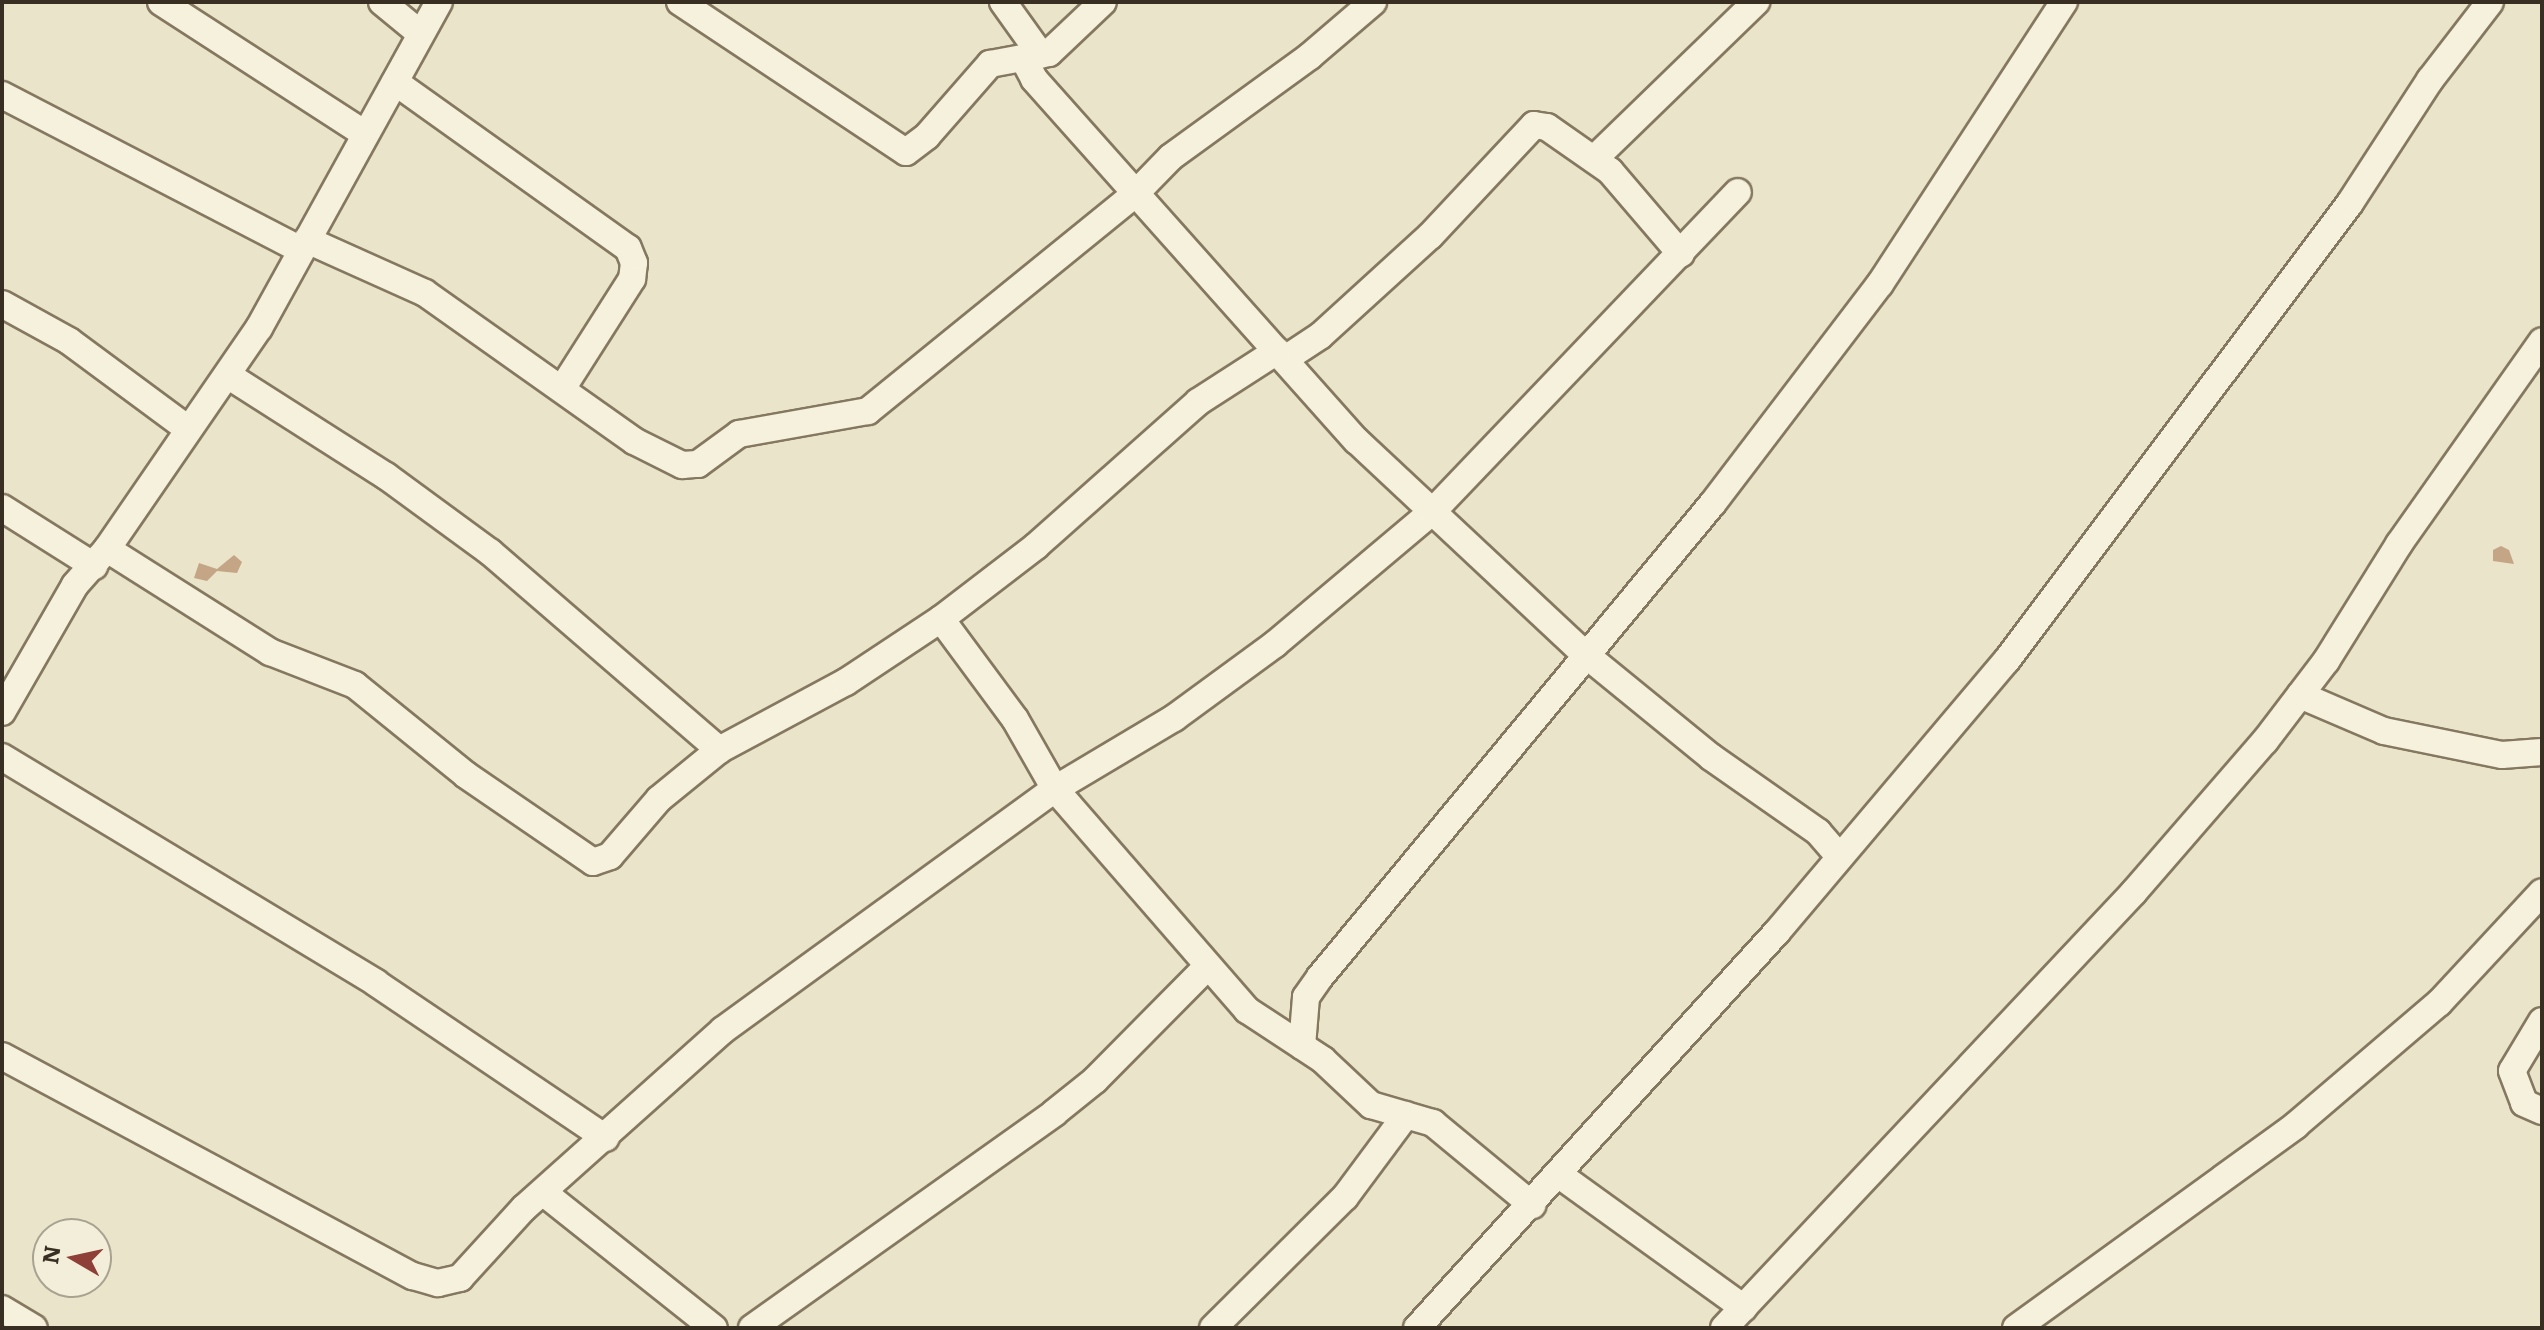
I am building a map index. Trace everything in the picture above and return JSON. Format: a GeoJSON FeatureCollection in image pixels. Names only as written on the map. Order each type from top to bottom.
{"type":"FeatureCollection","features":[{"type":"Feature","properties":{"kind":"street"},"geometry":{"type":"LineString","coordinates":[[161,2],[365,134]]}},
{"type":"Feature","properties":{"kind":"street"},"geometry":{"type":"LineString","coordinates":[[382,2],[421,34]]}},
{"type":"Feature","properties":{"kind":"street"},"geometry":{"type":"LineString","coordinates":[[2,712],[75,585],[100,557],[188,429],[229,376],[439,2]]}},
{"type":"Feature","properties":{"kind":"street"},"geometry":{"type":"LineString","coordinates":[[680,2],[906,152],[927,136],[990,64],[1032,57],[1103,2]]}},
{"type":"Feature","properties":{"kind":"street"},"geometry":{"type":"LineString","coordinates":[[1003,2],[1032,57],[1034,79],[1357,441],[1586,655],[1711,757],[1818,832],[1840,857]]}},
{"type":"Feature","properties":{"kind":"street"},"geometry":{"type":"LineString","coordinates":[[2,95],[304,245],[425,293],[634,441],[682,465],[698,464],[749,431],[854,417],[908,380],[1136,193],[1192,140],[1310,56],[1373,2]]}},
{"type":"Feature","properties":{"kind":"street"},"geometry":{"type":"LineString","coordinates":[[1594,159],[1756,2]]}},
{"type":"Feature","properties":{"kind":"street"},"geometry":{"type":"LineString","coordinates":[[1302,1046],[1306,997],[1320,977],[1713,503],[1880,284],[2064,2]]}},
{"type":"Feature","properties":{"kind":"street"},"geometry":{"type":"LineString","coordinates":[[1417,1328],[1532,1205],[1840,857],[2007,660],[2350,203],[2430,80],[2490,2]]}},
{"type":"Feature","properties":{"kind":"street"},"geometry":{"type":"LineString","coordinates":[[395,82],[628,248],[634,263],[632,279],[562,389]]}},
{"type":"Feature","properties":{"kind":"street"},"geometry":{"type":"LineString","coordinates":[[2,508],[100,557],[270,652],[355,685],[466,775],[593,862],[610,856],[659,799],[719,750],[846,682],[941,619],[1036,546],[1198,402],[1320,336],[1430,236],[1534,125],[1547,127],[1594,159],[1681,254]]}},
{"type":"Feature","properties":{"kind":"street"},"geometry":{"type":"LineString","coordinates":[[2,1056],[429,1281],[460,1278],[544,1193],[723,1030],[1055,789],[1187,709],[1275,644],[1433,511],[1738,192]]}},
{"type":"Feature","properties":{"kind":"street"},"geometry":{"type":"LineString","coordinates":[[2,304],[69,341],[188,429]]}},
{"type":"Feature","properties":{"kind":"street"},"geometry":{"type":"LineString","coordinates":[[1724,1328],[2134,892],[2300,695],[2542,341]]}},
{"type":"Feature","properties":{"kind":"street"},"geometry":{"type":"LineString","coordinates":[[229,376],[386,476],[490,552],[719,750]]}},
{"type":"Feature","properties":{"kind":"street"},"geometry":{"type":"LineString","coordinates":[[941,619],[1015,719],[1055,789],[1207,967],[1257,1018],[1302,1046],[1371,1105],[1433,1123],[1532,1205]]}},
{"type":"Feature","properties":{"kind":"street"},"geometry":{"type":"LineString","coordinates":[[2300,695],[2384,731],[2502,755],[2542,752]]}},
{"type":"Feature","properties":{"kind":"street"},"geometry":{"type":"LineString","coordinates":[[2,757],[376,983],[606,1138]]}},
{"type":"Feature","properties":{"kind":"street"},"geometry":{"type":"LineString","coordinates":[[2016,1328],[2296,1125],[2439,1003],[2542,892]]}},
{"type":"Feature","properties":{"kind":"street"},"geometry":{"type":"LineString","coordinates":[[752,1328],[1054,1113],[1095,1080],[1207,967]]}},
{"type":"Feature","properties":{"kind":"street"},"geometry":{"type":"LineString","coordinates":[[2542,1021],[2512,1071],[2524,1103],[2542,1111]]}},
{"type":"Feature","properties":{"kind":"street"},"geometry":{"type":"LineString","coordinates":[[1213,1328],[1345,1197],[1406,1115]]}},
{"type":"Feature","properties":{"kind":"street"},"geometry":{"type":"LineString","coordinates":[[1558,1174],[1744,1308]]}},
{"type":"Feature","properties":{"kind":"street"},"geometry":{"type":"LineString","coordinates":[[544,1193],[714,1328]]}},
{"type":"Feature","properties":{"kind":"street"},"geometry":{"type":"LineString","coordinates":[[2,1309],[34,1328]]}},
{"type":"Feature","properties":{"kind":"building"},"geometry":{"type":"Polygon","coordinates":[[[2501,546],[2509,550],[2514,564],[2493,561],[2493,550],[2501,546]]]}},
{"type":"Feature","properties":{"kind":"building"},"geometry":{"type":"Polygon","coordinates":[[[234,555],[242,562],[237,573],[217,571],[207,581],[194,578],[199,563],[217,569],[234,555]]]}}]}
